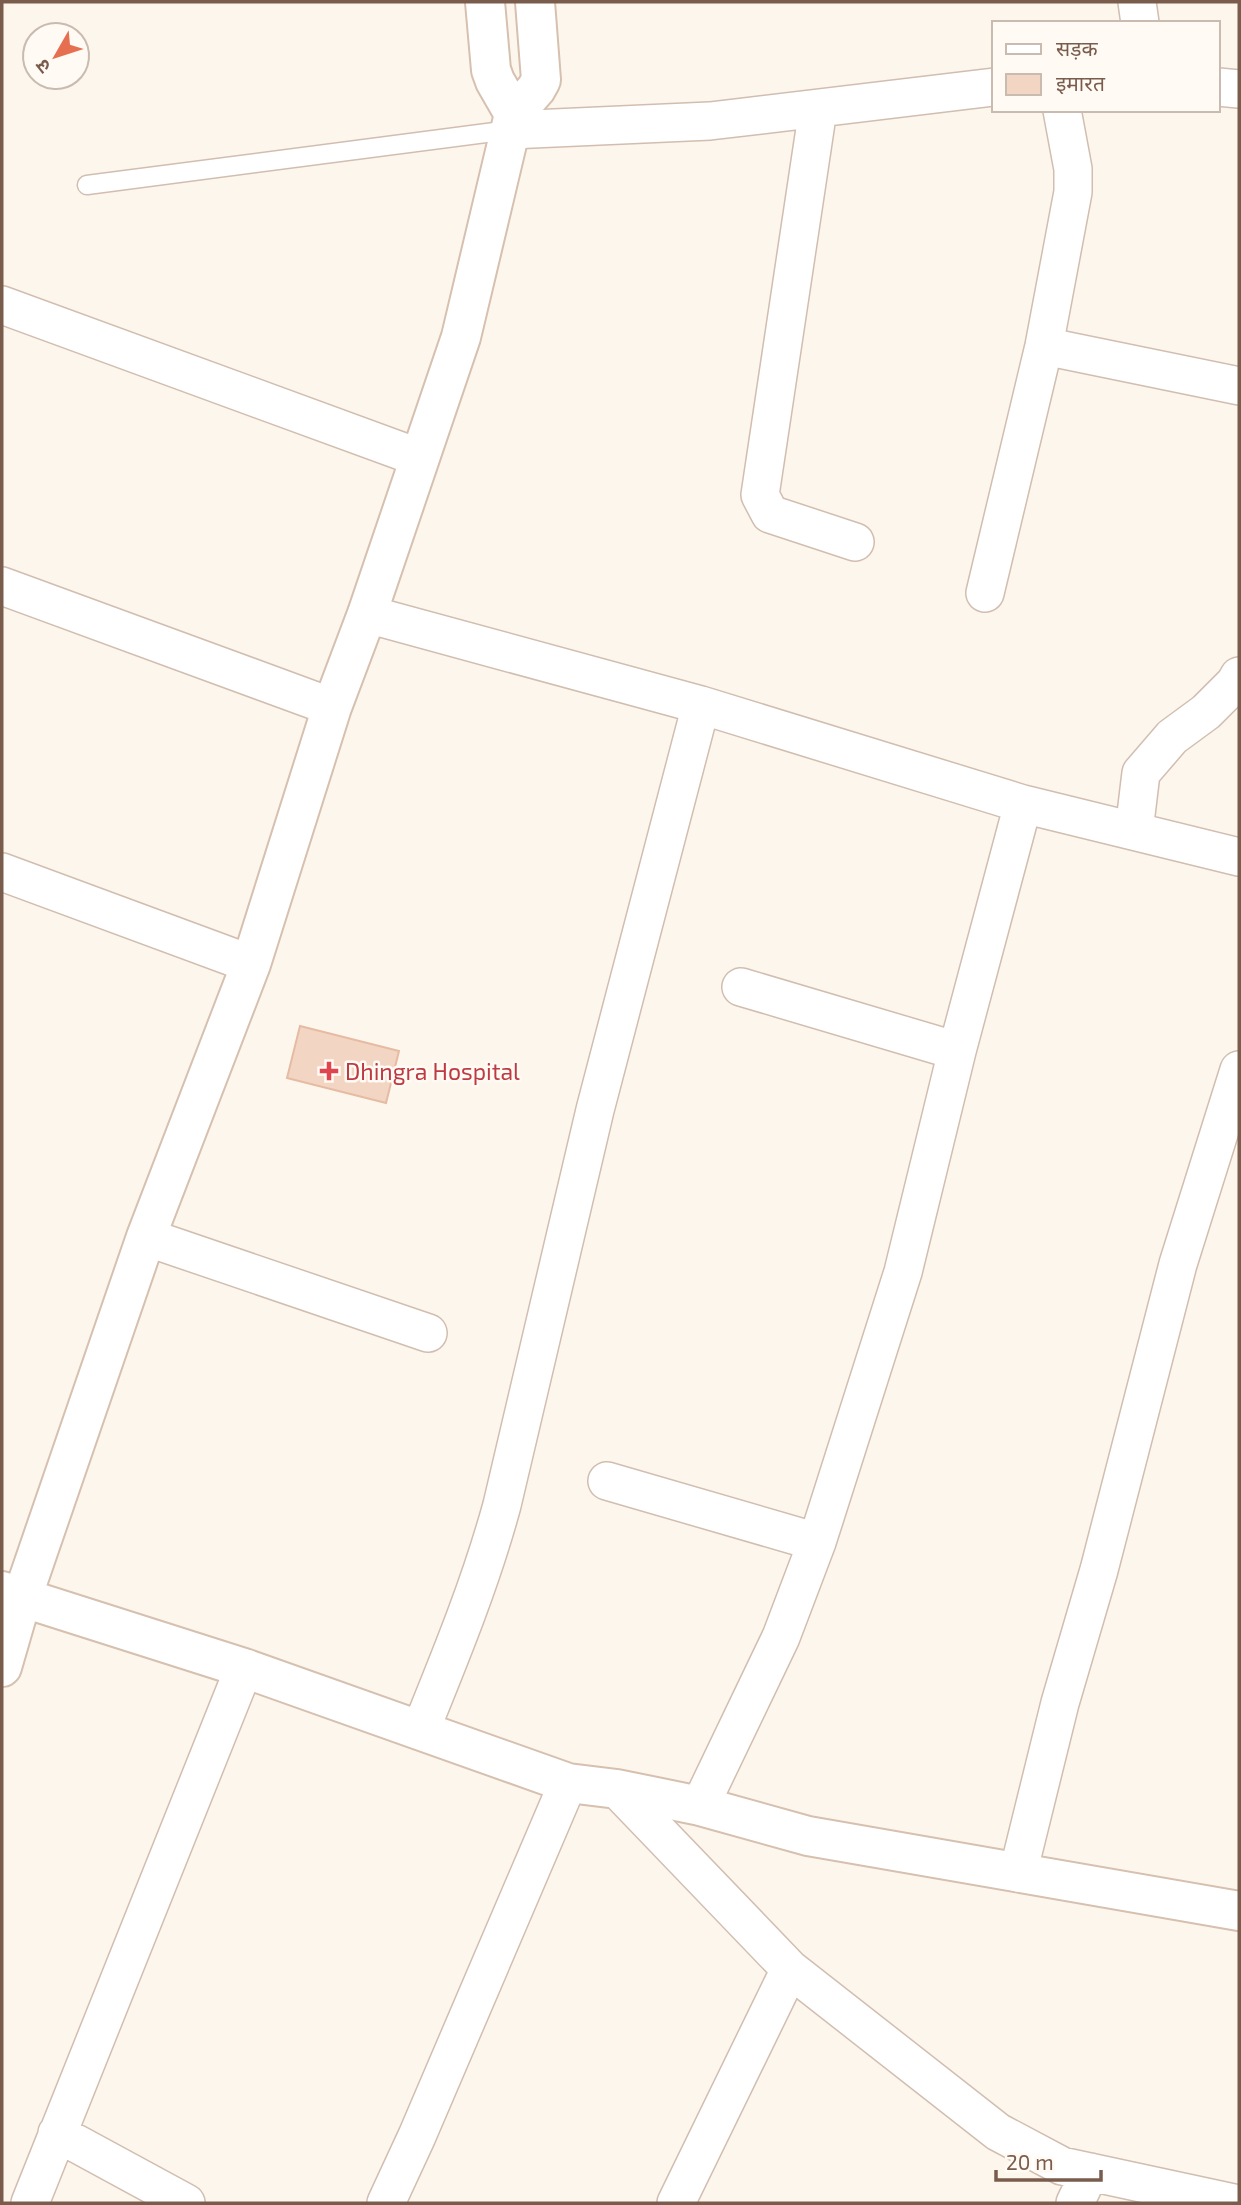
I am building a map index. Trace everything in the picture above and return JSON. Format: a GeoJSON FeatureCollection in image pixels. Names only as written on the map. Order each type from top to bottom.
{"type":"FeatureCollection","features":[{"type":"Feature","properties":{"kind":"street"},"geometry":{"type":"LineString","coordinates":[[485,2],[491,70],[512,122]]}},
{"type":"Feature","properties":{"kind":"street"},"geometry":{"type":"LineString","coordinates":[[2,1667],[12,1594],[251,964],[332,707],[367,614],[461,337],[512,122],[541,80],[535,2]]}},
{"type":"Feature","properties":{"kind":"street"},"geometry":{"type":"LineString","coordinates":[[1137,2],[1140,21]]}},
{"type":"Feature","properties":{"kind":"street"},"geometry":{"type":"LineString","coordinates":[[512,122],[710,121],[992,87]]}},
{"type":"Feature","properties":{"kind":"street"},"geometry":{"type":"LineString","coordinates":[[1220,87],[1239,89]]}},
{"type":"Feature","properties":{"kind":"street"},"geometry":{"type":"LineString","coordinates":[[818,109],[760,495],[770,514],[855,542]]}},
{"type":"Feature","properties":{"kind":"street"},"geometry":{"type":"LineString","coordinates":[[985,593],[1044,346],[1073,192],[1073,169],[1062,112]]}},
{"type":"Feature","properties":{"kind":"street"},"geometry":{"type":"LineString","coordinates":[[2,305],[420,458]]}},
{"type":"Feature","properties":{"kind":"street"},"geometry":{"type":"LineString","coordinates":[[1044,346],[1239,386]]}},
{"type":"Feature","properties":{"kind":"street"},"geometry":{"type":"LineString","coordinates":[[2,586],[332,707]]}},
{"type":"Feature","properties":{"kind":"street"},"geometry":{"type":"LineString","coordinates":[[367,614],[701,705],[1023,804],[1239,857]]}},
{"type":"Feature","properties":{"kind":"street"},"geometry":{"type":"LineString","coordinates":[[1134,831],[1141,773],[1172,737],[1206,712],[1239,676]]}},
{"type":"Feature","properties":{"kind":"street"},"geometry":{"type":"LineString","coordinates":[[421,1729],[463,1627],[486,1563],[502,1505],[595,1110],[701,705]]}},
{"type":"Feature","properties":{"kind":"street"},"geometry":{"type":"LineString","coordinates":[[700,1806],[781,1637],[817,1542],[903,1272],[957,1051],[1023,804]]}},
{"type":"Feature","properties":{"kind":"street"},"geometry":{"type":"LineString","coordinates":[[2,872],[251,964]]}},
{"type":"Feature","properties":{"kind":"street"},"geometry":{"type":"LineString","coordinates":[[741,987],[957,1051]]}},
{"type":"Feature","properties":{"kind":"street"},"geometry":{"type":"LineString","coordinates":[[1018,1873],[1060,1703],[1098,1570],[1178,1264],[1233,1106],[1239,1070]]}},
{"type":"Feature","properties":{"kind":"street"},"geometry":{"type":"LineString","coordinates":[[146,1237],[428,1333]]}},
{"type":"Feature","properties":{"kind":"street"},"geometry":{"type":"LineString","coordinates":[[607,1481],[817,1542]]}},
{"type":"Feature","properties":{"kind":"street"},"geometry":{"type":"LineString","coordinates":[[12,1594],[244,1668],[568,1783],[617,1789],[700,1806],[808,1836],[1239,1911]]}},
{"type":"Feature","properties":{"kind":"street"},"geometry":{"type":"LineString","coordinates":[[30,2203],[244,1668]]}},
{"type":"Feature","properties":{"kind":"street"},"geometry":{"type":"LineString","coordinates":[[386,2203],[568,1783]]}},
{"type":"Feature","properties":{"kind":"street"},"geometry":{"type":"LineString","coordinates":[[617,1789],[790,1969],[998,2132],[1062,2165],[1083,2187],[1234,2203]]}},
{"type":"Feature","properties":{"kind":"street"},"geometry":{"type":"LineString","coordinates":[[676,2203],[790,1969]]}},
{"type":"Feature","properties":{"kind":"street"},"geometry":{"type":"LineString","coordinates":[[57,2133],[186,2203]]}},
{"type":"Feature","properties":{"kind":"lane"},"geometry":{"type":"LineString","coordinates":[[87,186],[512,122]]}},
{"type":"Feature","properties":{"kind":"building"},"geometry":{"type":"Polygon","coordinates":[[[300,1026],[399,1051],[386,1103],[287,1078],[300,1026]]]}},
{"type":"Feature","properties":{"kind":"place","name":"Dhingra Hospital"},"geometry":{"type":"Point","coordinates":[329,1071]}}]}
